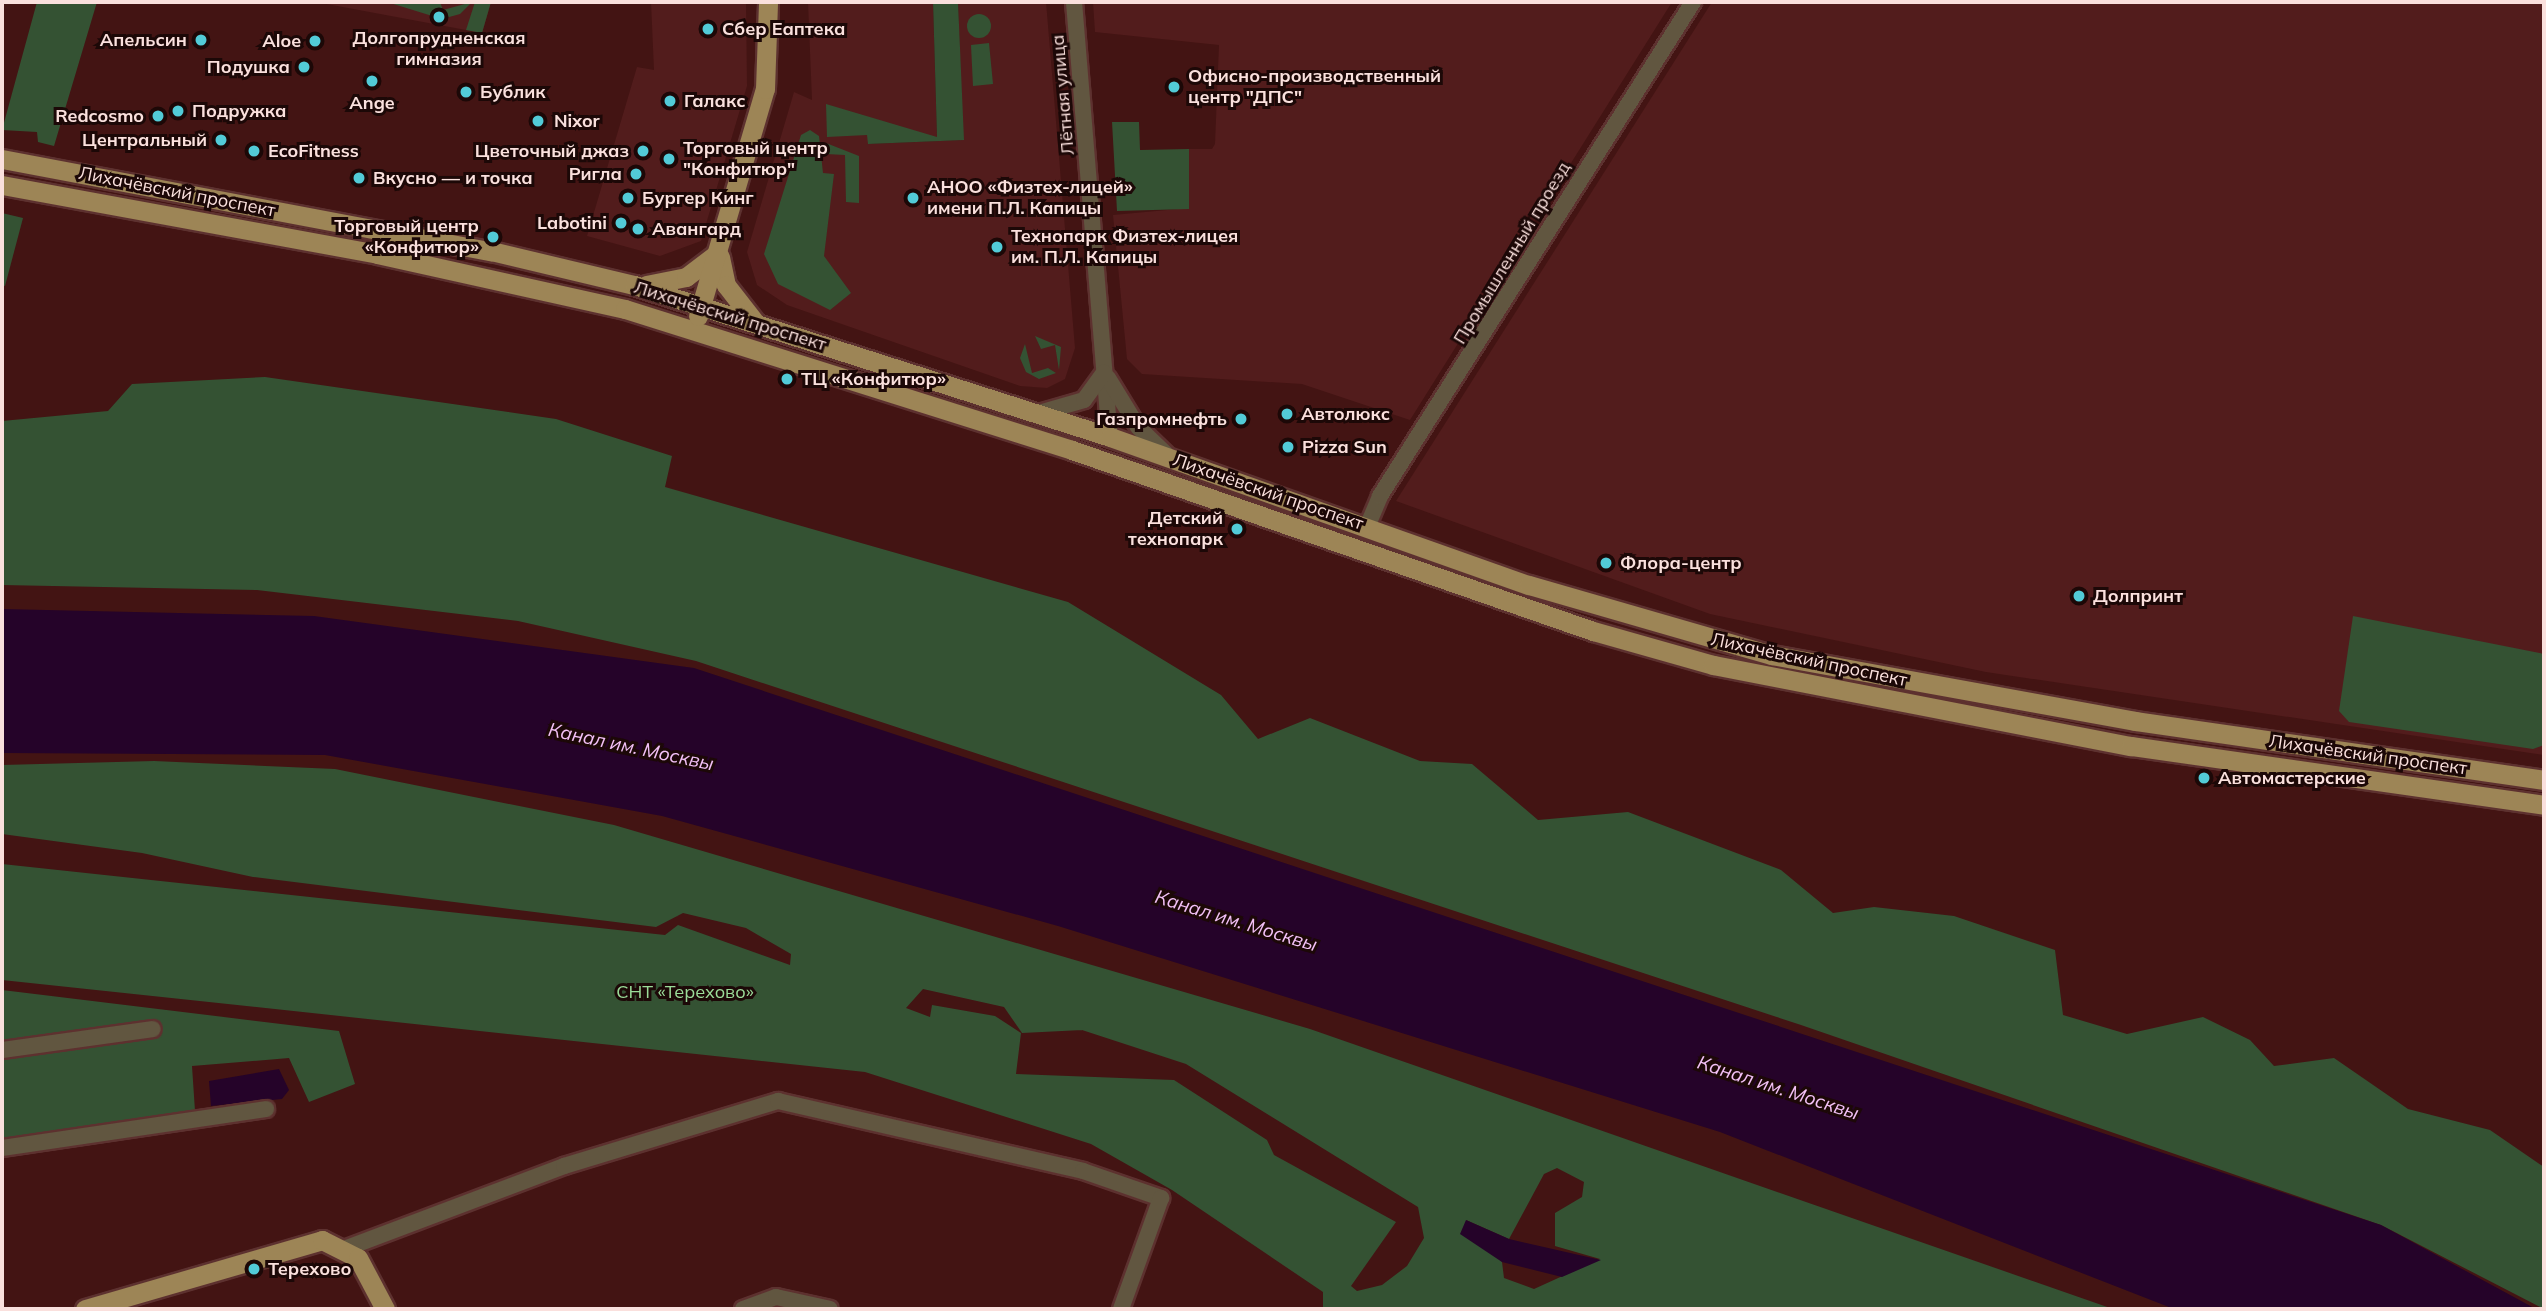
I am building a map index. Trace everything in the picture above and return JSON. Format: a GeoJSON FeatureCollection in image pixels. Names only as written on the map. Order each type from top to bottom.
{"type":"FeatureCollection","features":[{"type":"Feature","properties":{"kind":"main road"},"geometry":{"type":"LineString","coordinates":[[694,329],[719,253],[765,89],[768,2]]}},
{"type":"Feature","properties":{"kind":"main road","name":"Лихачёвский проспект"},"geometry":{"type":"LineString","coordinates":[[2,159],[478,248],[634,285],[1110,437],[1602,608],[1824,666],[2135,721],[2544,779]]}},
{"type":"Feature","properties":{"kind":"main road","name":"Лихачёвский проспект"},"geometry":{"type":"LineString","coordinates":[[2,185],[496,278],[694,329],[1115,465],[1521,607],[1713,665],[2131,746],[2544,805]]}},
{"type":"Feature","properties":{"kind":"main road"},"geometry":{"type":"LineString","coordinates":[[634,285],[686,277],[719,253]]}},
{"type":"Feature","properties":{"kind":"main road"},"geometry":{"type":"LineString","coordinates":[[719,253],[726,285],[757,323]]}},
{"type":"Feature","properties":{"kind":"main road"},"geometry":{"type":"LineString","coordinates":[[1110,437],[1115,465]]}},
{"type":"Feature","properties":{"kind":"main road"},"geometry":{"type":"LineString","coordinates":[[85,1309],[306,1242],[347,1248],[366,1267],[384,1309]]}},
{"type":"Feature","properties":{"kind":"street","name":"Лётная улица"},"geometry":{"type":"LineString","coordinates":[[1074,2],[1110,437]]}},
{"type":"Feature","properties":{"kind":"street","name":"Промышленный проезд"},"geometry":{"type":"LineString","coordinates":[[1367,527],[1380,496],[1693,2]]}},
{"type":"Feature","properties":{"kind":"street"},"geometry":{"type":"LineString","coordinates":[[1034,413],[1084,400],[1105,369],[1138,427],[1171,458]]}},
{"type":"Feature","properties":{"kind":"street"},"geometry":{"type":"LineString","coordinates":[[2,1050],[153,1029]]}},
{"type":"Feature","properties":{"kind":"street"},"geometry":{"type":"LineString","coordinates":[[347,1248],[564,1166],[778,1101],[1083,1171],[1161,1198],[1121,1309]]}},
{"type":"Feature","properties":{"kind":"street"},"geometry":{"type":"LineString","coordinates":[[2,1148],[266,1109]]}},
{"type":"Feature","properties":{"kind":"street"},"geometry":{"type":"LineString","coordinates":[[743,1309],[776,1297],[830,1309]]}},
{"type":"Feature","properties":{"kind":"shaded area","name":"Долгопрудненская гимназия"},"geometry":{"type":"Polygon","coordinates":[[[316,2],[491,2],[482,33],[316,2]]]}},
{"type":"Feature","properties":{"kind":"shaded area"},"geometry":{"type":"Polygon","coordinates":[[[651,2],[746,2],[747,86],[701,241],[660,256],[587,236],[637,67],[654,70],[651,2]]]}},
{"type":"Feature","properties":{"kind":"shaded area","name":"АНОО «Физтех-лицей» имени П.Л. Капицы"},"geometry":{"type":"Polygon","coordinates":[[[808,2],[933,2],[937,137],[868,135],[868,144],[963,140],[958,2],[1046,2],[1075,348],[1065,379],[1047,388],[1020,386],[787,305],[757,285],[747,252],[794,92],[812,100],[808,2]]]}},
{"type":"Feature","properties":{"kind":"shaded area"},"geometry":{"type":"Polygon","coordinates":[[[1093,2],[1672,2],[1410,420],[1302,384],[1142,374],[1127,359],[1113,215],[1189,208],[1189,149],[1212,149],[1215,144],[1219,45],[1095,32],[1093,2]]]}},
{"type":"Feature","properties":{"kind":"shaded area"},"geometry":{"type":"Polygon","coordinates":[[[1712,2],[2544,2],[2544,755],[1986,672],[1710,614],[1396,501],[1712,2]]]}},
{"type":"Feature","properties":{"kind":"green space"},"geometry":{"type":"Polygon","coordinates":[[[37,2],[97,2],[54,146],[38,142],[37,132],[2,130],[37,2]]]}},
{"type":"Feature","properties":{"kind":"green space"},"geometry":{"type":"Polygon","coordinates":[[[387,2],[440,2],[443,10],[472,2],[460,14],[442,19],[387,2]]]}},
{"type":"Feature","properties":{"kind":"green space"},"geometry":{"type":"Polygon","coordinates":[[[475,2],[491,2],[482,33],[466,30],[475,2]]]}},
{"type":"Feature","properties":{"kind":"green space"},"geometry":{"type":"Polygon","coordinates":[[[933,2],[958,2],[964,140],[868,144],[867,135],[827,137],[826,104],[937,137],[933,2]]]}},
{"type":"Feature","properties":{"kind":"green space"},"geometry":{"type":"Polygon","coordinates":[[[979,14],[988,17],[991,26],[988,35],[979,38],[970,35],[967,26],[970,17],[979,14]]]}},
{"type":"Feature","properties":{"kind":"green space"},"geometry":{"type":"Polygon","coordinates":[[[989,43],[993,84],[973,86],[971,45],[989,43]]]}},
{"type":"Feature","properties":{"kind":"green space"},"geometry":{"type":"Polygon","coordinates":[[[1112,122],[1139,122],[1140,150],[1189,149],[1189,209],[1117,211],[1112,122]]]}},
{"type":"Feature","properties":{"kind":"green space"},"geometry":{"type":"Polygon","coordinates":[[[810,130],[819,136],[823,173],[834,174],[824,256],[851,293],[830,310],[778,284],[764,254],[801,135],[810,130]]]}},
{"type":"Feature","properties":{"kind":"green space"},"geometry":{"type":"Polygon","coordinates":[[[826,143],[859,156],[859,203],[846,202],[845,155],[826,154],[826,143]]]}},
{"type":"Feature","properties":{"kind":"green space"},"geometry":{"type":"Polygon","coordinates":[[[2,213],[23,218],[5,286],[2,285],[2,213]]]}},
{"type":"Feature","properties":{"kind":"green space"},"geometry":{"type":"Polygon","coordinates":[[[1035,336],[1061,347],[1059,370],[1055,345],[1041,349],[1035,336]]]}},
{"type":"Feature","properties":{"kind":"green space"},"geometry":{"type":"Polygon","coordinates":[[[1025,344],[1032,373],[1048,368],[1056,373],[1039,379],[1026,372],[1020,358],[1025,344]]]}},
{"type":"Feature","properties":{"kind":"green space"},"geometry":{"type":"Polygon","coordinates":[[[265,377],[556,419],[672,456],[665,487],[1068,602],[1221,695],[1258,739],[1310,718],[1420,761],[1472,764],[1538,820],[1628,812],[1781,870],[1833,913],[1874,907],[1954,916],[2055,950],[2063,1015],[2127,1034],[2203,1017],[2250,1040],[2274,1066],[2334,1058],[2408,1109],[2490,1130],[2544,1167],[2544,1309],[2381,1225],[1801,1025],[696,661],[518,621],[257,590],[2,585],[2,421],[108,411],[132,384],[265,377]]]}},
{"type":"Feature","properties":{"kind":"green space"},"geometry":{"type":"Polygon","coordinates":[[[2353,616],[2544,654],[2544,745],[2533,749],[2349,722],[2339,711],[2353,616]]]}},
{"type":"Feature","properties":{"kind":"green space","name":"СНТ «Терехово»"},"geometry":{"type":"Polygon","coordinates":[[[154,761],[335,769],[614,825],[1310,1029],[2113,1309],[1323,1309],[1323,1292],[1172,1190],[1091,1144],[865,1072],[2,980],[2,864],[665,935],[678,925],[790,965],[791,954],[746,928],[683,913],[656,927],[253,877],[142,853],[2,834],[2,765],[154,761]],[[923,989],[906,1008],[930,1017],[932,1005],[995,1016],[1021,1033],[1016,1074],[1174,1080],[1267,1140],[1274,1155],[1396,1222],[1351,1286],[1357,1291],[1382,1285],[1407,1266],[1424,1238],[1418,1207],[1186,1064],[1082,1030],[1022,1033],[1004,1007],[923,989]],[[1557,1168],[1544,1174],[1509,1239],[1466,1220],[1502,1262],[1504,1278],[1534,1289],[1600,1259],[1555,1246],[1555,1213],[1582,1197],[1584,1182],[1557,1168]]]}},
{"type":"Feature","properties":{"kind":"green space"},"geometry":{"type":"Polygon","coordinates":[[[2,990],[339,1031],[355,1084],[309,1102],[289,1058],[192,1066],[195,1111],[2,1143],[2,1054],[162,1032],[159,1023],[2,1046],[2,990]]]}},
{"type":"Feature","properties":{"kind":"water","name":"Канал им. Москвы"},"geometry":{"type":"Polygon","coordinates":[[[2,609],[314,616],[694,668],[2381,1225],[2536,1309],[2174,1309],[1720,1132],[1058,926],[662,816],[325,755],[2,753],[2,609]]]}},
{"type":"Feature","properties":{"kind":"water"},"geometry":{"type":"Polygon","coordinates":[[[279,1069],[289,1090],[282,1099],[211,1106],[209,1081],[279,1069]]]}},
{"type":"Feature","properties":{"kind":"water"},"geometry":{"type":"Polygon","coordinates":[[[1466,1220],[1509,1239],[1601,1260],[1562,1277],[1502,1262],[1460,1234],[1466,1220]]]}},
{"type":"Feature","properties":{"kind":"place","name":"Долгопрудненская гимназия"},"geometry":{"type":"Point","coordinates":[439,17]}},
{"type":"Feature","properties":{"kind":"place","name":"Сбер Еаптека"},"geometry":{"type":"Point","coordinates":[708,29]}},
{"type":"Feature","properties":{"kind":"place","name":"Апельсин"},"geometry":{"type":"Point","coordinates":[201,40]}},
{"type":"Feature","properties":{"kind":"place","name":"Aloe"},"geometry":{"type":"Point","coordinates":[315,41]}},
{"type":"Feature","properties":{"kind":"place","name":"Подушка"},"geometry":{"type":"Point","coordinates":[304,67]}},
{"type":"Feature","properties":{"kind":"place","name":"Ange"},"geometry":{"type":"Point","coordinates":[372,81]}},
{"type":"Feature","properties":{"kind":"place","name":"Офисно-производственный центр \"ДПС\""},"geometry":{"type":"Point","coordinates":[1174,87]}},
{"type":"Feature","properties":{"kind":"place","name":"Бублик"},"geometry":{"type":"Point","coordinates":[466,92]}},
{"type":"Feature","properties":{"kind":"place","name":"Галакс"},"geometry":{"type":"Point","coordinates":[670,101]}},
{"type":"Feature","properties":{"kind":"place","name":"Подружка"},"geometry":{"type":"Point","coordinates":[178,111]}},
{"type":"Feature","properties":{"kind":"place","name":"Redcosmo"},"geometry":{"type":"Point","coordinates":[158,116]}},
{"type":"Feature","properties":{"kind":"place","name":"Nixor"},"geometry":{"type":"Point","coordinates":[538,121]}},
{"type":"Feature","properties":{"kind":"place","name":"Центральный"},"geometry":{"type":"Point","coordinates":[221,140]}},
{"type":"Feature","properties":{"kind":"place","name":"EcoFitness"},"geometry":{"type":"Point","coordinates":[254,151]}},
{"type":"Feature","properties":{"kind":"place","name":"Цветочный джаз"},"geometry":{"type":"Point","coordinates":[643,151]}},
{"type":"Feature","properties":{"kind":"place","name":"Торговый центр \"Конфитюр\""},"geometry":{"type":"Point","coordinates":[669,159]}},
{"type":"Feature","properties":{"kind":"place","name":"Ригла"},"geometry":{"type":"Point","coordinates":[636,174]}},
{"type":"Feature","properties":{"kind":"place","name":"Вкусно — и точка"},"geometry":{"type":"Point","coordinates":[359,178]}},
{"type":"Feature","properties":{"kind":"place","name":"Бургер Кинг"},"geometry":{"type":"Point","coordinates":[628,198]}},
{"type":"Feature","properties":{"kind":"place","name":"АНОО «Физтех-лицей» имени П.Л. Капицы"},"geometry":{"type":"Point","coordinates":[913,198]}},
{"type":"Feature","properties":{"kind":"place","name":"Labotini"},"geometry":{"type":"Point","coordinates":[621,223]}},
{"type":"Feature","properties":{"kind":"place","name":"Авангард"},"geometry":{"type":"Point","coordinates":[638,229]}},
{"type":"Feature","properties":{"kind":"place","name":"Торговый центр «Конфитюр»"},"geometry":{"type":"Point","coordinates":[493,237]}},
{"type":"Feature","properties":{"kind":"place","name":"Технопарк Физтех-лицея им. П.Л. Капицы"},"geometry":{"type":"Point","coordinates":[997,247]}},
{"type":"Feature","properties":{"kind":"place","name":"ТЦ «Конфитюр»"},"geometry":{"type":"Point","coordinates":[787,379]}},
{"type":"Feature","properties":{"kind":"place","name":"Автолюкс"},"geometry":{"type":"Point","coordinates":[1287,414]}},
{"type":"Feature","properties":{"kind":"place","name":"Газпромнефть"},"geometry":{"type":"Point","coordinates":[1241,419]}},
{"type":"Feature","properties":{"kind":"place","name":"Pizza Sun"},"geometry":{"type":"Point","coordinates":[1288,447]}},
{"type":"Feature","properties":{"kind":"place","name":"Детский технопарк"},"geometry":{"type":"Point","coordinates":[1237,529]}},
{"type":"Feature","properties":{"kind":"place","name":"Флора-центр"},"geometry":{"type":"Point","coordinates":[1606,563]}},
{"type":"Feature","properties":{"kind":"place","name":"Долпринт"},"geometry":{"type":"Point","coordinates":[2079,596]}},
{"type":"Feature","properties":{"kind":"place","name":"Автомастерские"},"geometry":{"type":"Point","coordinates":[2204,778]}},
{"type":"Feature","properties":{"kind":"place","name":"Терехово"},"geometry":{"type":"Point","coordinates":[254,1269]}}]}
